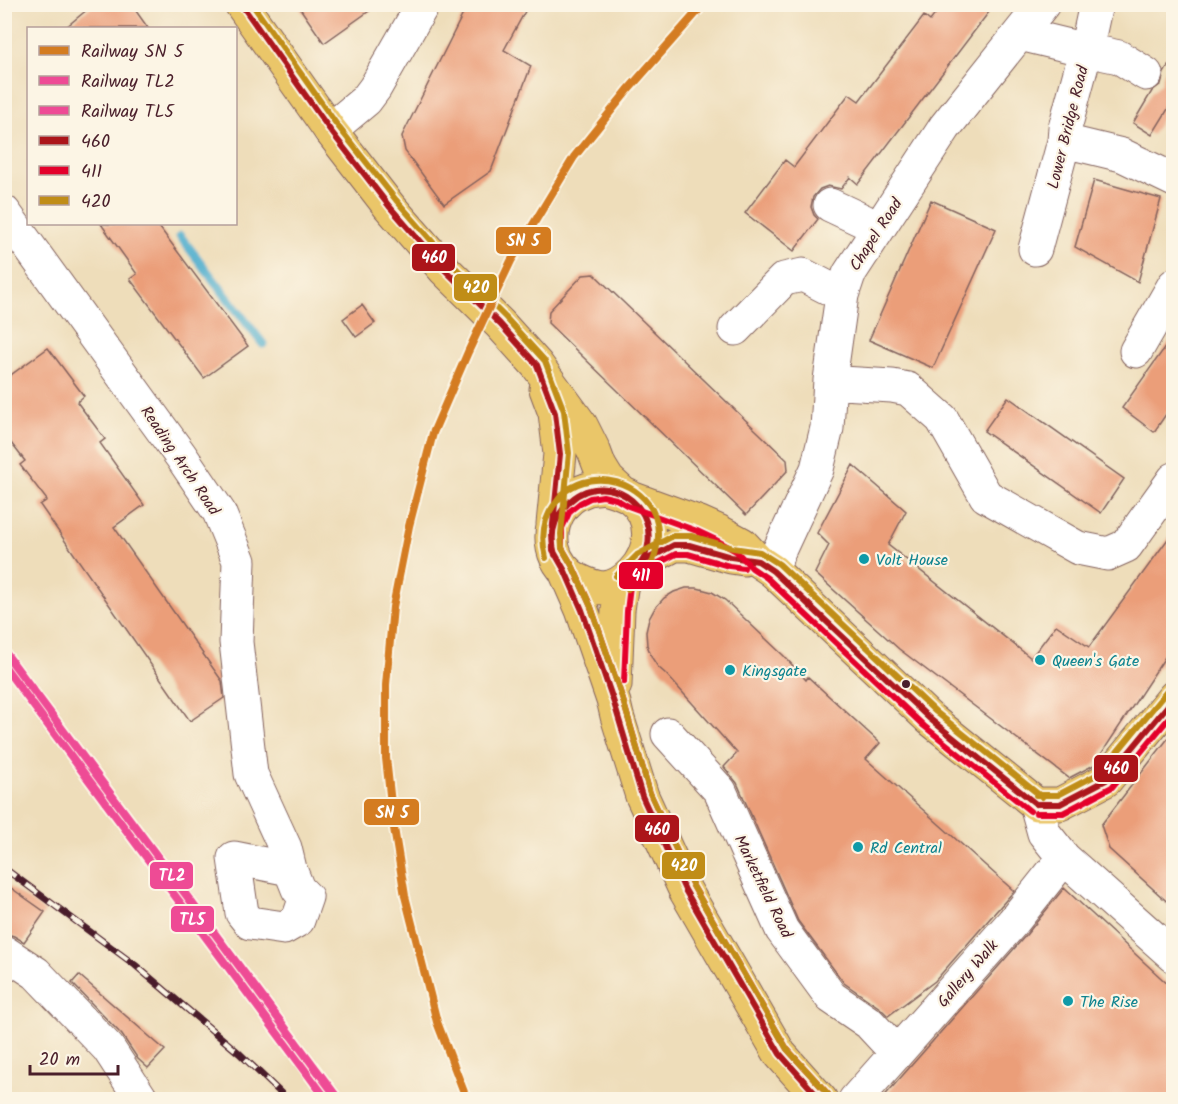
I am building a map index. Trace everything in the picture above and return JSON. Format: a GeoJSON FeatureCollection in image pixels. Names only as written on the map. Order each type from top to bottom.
{"type":"FeatureCollection","features":[{"type":"Feature","properties":{"kind":"main road"},"geometry":{"type":"LineString","coordinates":[[241,4],[330,130],[389,206],[444,269],[500,324],[537,365],[581,425],[608,480],[643,512],[648,524],[649,538],[645,556],[632,572],[618,609],[614,703]]}},
{"type":"Feature","properties":{"kind":"main road"},"geometry":{"type":"LineString","coordinates":[[537,365],[555,413],[560,454],[552,534],[553,550],[582,610],[642,795],[685,890],[780,1054],[821,1100]]}},
{"type":"Feature","properties":{"kind":"main road"},"geometry":{"type":"LineString","coordinates":[[552,534],[553,525],[563,505],[575,495],[588,489],[604,487],[709,527],[742,544],[930,719],[1036,804],[1060,804],[1106,780],[1173,697]]}},
{"type":"Feature","properties":{"kind":"main road"},"geometry":{"type":"LineString","coordinates":[[565,571],[574,579],[591,586],[605,588],[674,545],[689,545],[766,566]]}},
{"type":"Feature","properties":{"kind":"street"},"geometry":{"type":"LineString","coordinates":[[330,130],[366,100],[375,88],[423,4]]}},
{"type":"Feature","properties":{"kind":"street","name":"Chapel Road"},"geometry":{"type":"LineString","coordinates":[[766,566],[777,555],[818,469],[827,428],[830,380],[842,295],[849,274],[945,127],[1043,4]]}},
{"type":"Feature","properties":{"kind":"street","name":"Lower Bridge Road"},"geometry":{"type":"LineString","coordinates":[[1035,249],[1064,141],[1065,128],[1096,4]]}},
{"type":"Feature","properties":{"kind":"street"},"geometry":{"type":"LineString","coordinates":[[1020,34],[1119,57],[1146,74]]}},
{"type":"Feature","properties":{"kind":"street"},"geometry":{"type":"LineString","coordinates":[[1064,141],[1122,155],[1173,180]]}},
{"type":"Feature","properties":{"kind":"street"},"geometry":{"type":"LineString","coordinates":[[830,205],[878,229]]}},
{"type":"Feature","properties":{"kind":"street","name":"Reading Arch Road"},"geometry":{"type":"LineString","coordinates":[[4,212],[219,512],[239,561],[236,642],[250,774],[287,859]]}},
{"type":"Feature","properties":{"kind":"street"},"geometry":{"type":"LineString","coordinates":[[735,329],[784,279],[803,275],[842,295]]}},
{"type":"Feature","properties":{"kind":"street"},"geometry":{"type":"LineString","coordinates":[[1136,351],[1173,285]]}},
{"type":"Feature","properties":{"kind":"street"},"geometry":{"type":"LineString","coordinates":[[830,380],[908,389],[942,419],[986,496],[1078,548],[1108,554],[1126,546],[1173,479]]}},
{"type":"Feature","properties":{"kind":"street","name":"Marketfield Road"},"geometry":{"type":"LineString","coordinates":[[668,734],[720,791],[782,930],[831,996],[869,1023],[896,1052]]}},
{"type":"Feature","properties":{"kind":"street"},"geometry":{"type":"LineString","coordinates":[[1036,804],[1044,834],[1064,858],[1173,956]]}},
{"type":"Feature","properties":{"kind":"street","name":"Gallery Walk"},"geometry":{"type":"LineString","coordinates":[[896,1052],[1013,922],[1064,858]]}},
{"type":"Feature","properties":{"kind":"street"},"geometry":{"type":"LineString","coordinates":[[4,952],[36,973],[108,1048],[142,1100]]}},
{"type":"Feature","properties":{"kind":"street"},"geometry":{"type":"LineString","coordinates":[[855,1100],[896,1052]]}},
{"type":"Feature","properties":{"kind":"building"},"geometry":{"type":"Polygon","coordinates":[[[94,4],[131,4],[147,27],[66,27],[94,4]]]}},
{"type":"Feature","properties":{"kind":"building"},"geometry":{"type":"Polygon","coordinates":[[[297,4],[379,4],[324,43],[297,4]]]}},
{"type":"Feature","properties":{"kind":"building"},"geometry":{"type":"Polygon","coordinates":[[[468,4],[529,4],[504,50],[531,66],[491,171],[444,204],[405,151],[402,136],[468,4]]]}},
{"type":"Feature","properties":{"kind":"building"},"geometry":{"type":"Polygon","coordinates":[[[943,4],[995,4],[858,184],[850,177],[841,189],[828,186],[820,189],[813,197],[811,207],[818,219],[794,251],[745,213],[785,160],[794,167],[849,94],[859,101],[924,16],[930,21],[943,4]]]}},
{"type":"Feature","properties":{"kind":"building"},"geometry":{"type":"Polygon","coordinates":[[[1173,58],[1173,101],[1152,135],[1133,123],[1152,91],[1161,84],[1164,73],[1173,58]]]}},
{"type":"Feature","properties":{"kind":"building"},"geometry":{"type":"Polygon","coordinates":[[[1094,180],[1161,199],[1138,282],[1075,247],[1094,180]]]}},
{"type":"Feature","properties":{"kind":"building"},"geometry":{"type":"Polygon","coordinates":[[[931,200],[996,229],[933,368],[869,340],[931,200]]]}},
{"type":"Feature","properties":{"kind":"building"},"geometry":{"type":"Polygon","coordinates":[[[102,225],[158,225],[248,346],[204,378],[130,279],[137,274],[102,225]]]}},
{"type":"Feature","properties":{"kind":"building"},"geometry":{"type":"Polygon","coordinates":[[[594,274],[787,460],[788,470],[746,515],[548,323],[549,311],[583,275],[594,274]]]}},
{"type":"Feature","properties":{"kind":"building"},"geometry":{"type":"Polygon","coordinates":[[[362,305],[375,323],[356,337],[343,319],[362,305]]]}},
{"type":"Feature","properties":{"kind":"building"},"geometry":{"type":"Polygon","coordinates":[[[1173,336],[1173,404],[1154,432],[1122,408],[1173,336]]]}},
{"type":"Feature","properties":{"kind":"building"},"geometry":{"type":"Polygon","coordinates":[[[48,348],[84,396],[77,402],[105,439],[100,443],[144,505],[114,527],[222,681],[224,698],[190,721],[40,505],[47,500],[20,465],[25,461],[4,434],[4,380],[48,348]]]}},
{"type":"Feature","properties":{"kind":"building"},"geometry":{"type":"Polygon","coordinates":[[[1008,397],[1124,479],[1101,513],[984,431],[1008,397]]]}},
{"type":"Feature","properties":{"kind":"building","name":"Queen's Gate"},"geometry":{"type":"Polygon","coordinates":[[[853,465],[906,511],[888,545],[1031,658],[1056,625],[1089,647],[1173,532],[1173,645],[1094,765],[1069,778],[899,649],[815,573],[829,545],[817,533],[853,465]]]}},
{"type":"Feature","properties":{"kind":"building","name":"Rd Central"},"geometry":{"type":"Polygon","coordinates":[[[686,588],[712,592],[725,600],[806,680],[808,677],[880,743],[866,759],[1014,891],[935,981],[888,1016],[844,983],[798,921],[737,783],[724,767],[737,753],[652,658],[647,645],[646,632],[649,619],[664,598],[686,588]]]}},
{"type":"Feature","properties":{"kind":"building"},"geometry":{"type":"Polygon","coordinates":[[[1173,732],[1173,907],[1109,849],[1101,825],[1173,732]]]}},
{"type":"Feature","properties":{"kind":"building"},"geometry":{"type":"Polygon","coordinates":[[[4,883],[45,912],[24,942],[4,933],[4,883]]]}},
{"type":"Feature","properties":{"kind":"building","name":"The Rise"},"geometry":{"type":"Polygon","coordinates":[[[1064,888],[1173,989],[1173,1100],[881,1100],[1027,934],[1064,888]]]}},
{"type":"Feature","properties":{"kind":"building"},"geometry":{"type":"Polygon","coordinates":[[[79,975],[165,1050],[148,1068],[138,1059],[122,1035],[72,983],[79,975]]]}},
{"type":"Feature","properties":{"kind":"waterway"},"geometry":{"type":"LineString","coordinates":[[180,236],[263,344]]}},
{"type":"Feature","properties":{"kind":"railway"},"geometry":{"type":"LineString","coordinates":[[4,868],[135,965],[239,1053],[288,1100]]}},
{"type":"Feature","properties":{"kind":"transit line","name":"460"},"geometry":{"type":"LineString","coordinates":[[241,4],[330,130],[389,206],[444,269],[500,324],[537,365],[555,413],[560,454],[552,534],[553,550],[582,610],[614,703],[642,796],[685,890],[780,1054],[821,1100]]}},
{"type":"Feature","properties":{"kind":"transit line","name":"420"},"geometry":{"type":"LineString","coordinates":[[252,4],[337,125],[396,200],[451,263],[545,361],[564,411],[569,453],[561,534],[562,548],[591,607],[623,700],[650,793],[693,886],[787,1049],[828,1094]]}},
{"type":"Feature","properties":{"kind":"transit line"},"geometry":{"type":"LineString","coordinates":[[467,1100],[437,1022],[405,896],[386,758],[386,685],[393,607],[409,526],[433,433],[511,261],[574,157],[628,90],[704,4]]}},
{"type":"Feature","properties":{"kind":"transit line","name":"420"},"geometry":{"type":"LineString","coordinates":[[546,558],[543,544],[545,524],[550,511],[563,494],[578,484],[590,480],[616,482],[629,487],[649,504],[658,527],[653,561],[628,589]]}},
{"type":"Feature","properties":{"kind":"transit line","name":"460"},"geometry":{"type":"LineString","coordinates":[[555,555],[553,530],[557,519],[564,508],[578,495],[594,489],[611,490],[626,496],[638,507],[646,521],[649,539],[642,562],[622,582]]}},
{"type":"Feature","properties":{"kind":"transit line","name":"411"},"geometry":{"type":"LineString","coordinates":[[828,1094],[787,1049],[693,886],[650,793],[623,700],[591,607],[562,548],[562,528],[570,511],[590,498],[603,496],[616,499],[628,506],[697,531],[736,551],[924,726],[1030,811]]}},
{"type":"Feature","properties":{"kind":"transit line","name":"420"},"geometry":{"type":"LineString","coordinates":[[616,576],[637,555],[673,536],[691,536],[733,548],[760,552],[779,564],[936,712],[1042,797]]}},
{"type":"Feature","properties":{"kind":"transit line","name":"460"},"geometry":{"type":"LineString","coordinates":[[622,582],[642,562],[674,545],[689,545],[731,557],[758,561],[773,571],[930,719],[1036,804]]}},
{"type":"Feature","properties":{"kind":"transit line","name":"411"},"geometry":{"type":"LineString","coordinates":[[624,682],[630,586],[647,569],[676,554],[688,554],[744,568]]}},
{"type":"Feature","properties":{"kind":"transit line","name":"420"},"geometry":{"type":"LineString","coordinates":[[1036,795],[1058,795],[1100,773],[1167,691]]}},
{"type":"Feature","properties":{"kind":"transit line","name":"460"},"geometry":{"type":"LineString","coordinates":[[1036,804],[1060,804],[1106,780],[1174,698]]}},
{"type":"Feature","properties":{"kind":"transit line","name":"411"},"geometry":{"type":"LineString","coordinates":[[1036,813],[1063,813],[1112,787],[1174,712]]}},
{"type":"Feature","properties":{"kind":"rail line","name":"TL2"},"geometry":{"type":"LineString","coordinates":[[4,651],[339,1100]]}},
{"type":"Feature","properties":{"kind":"rail line","name":"TL5"},"geometry":{"type":"LineString","coordinates":[[4,666],[327,1100]]}},
{"type":"Feature","properties":{"kind":"place","name":"Volt House"},"geometry":{"type":"Point","coordinates":[864,559]}},
{"type":"Feature","properties":{"kind":"place","name":"Queen's Gate"},"geometry":{"type":"Point","coordinates":[1040,660]}},
{"type":"Feature","properties":{"kind":"place","name":"Kingsgate"},"geometry":{"type":"Point","coordinates":[730,670]}},
{"type":"Feature","properties":{"kind":"place","name":"Rd Central"},"geometry":{"type":"Point","coordinates":[858,847]}},
{"type":"Feature","properties":{"kind":"place","name":"The Rise"},"geometry":{"type":"Point","coordinates":[1068,1001]}}]}
